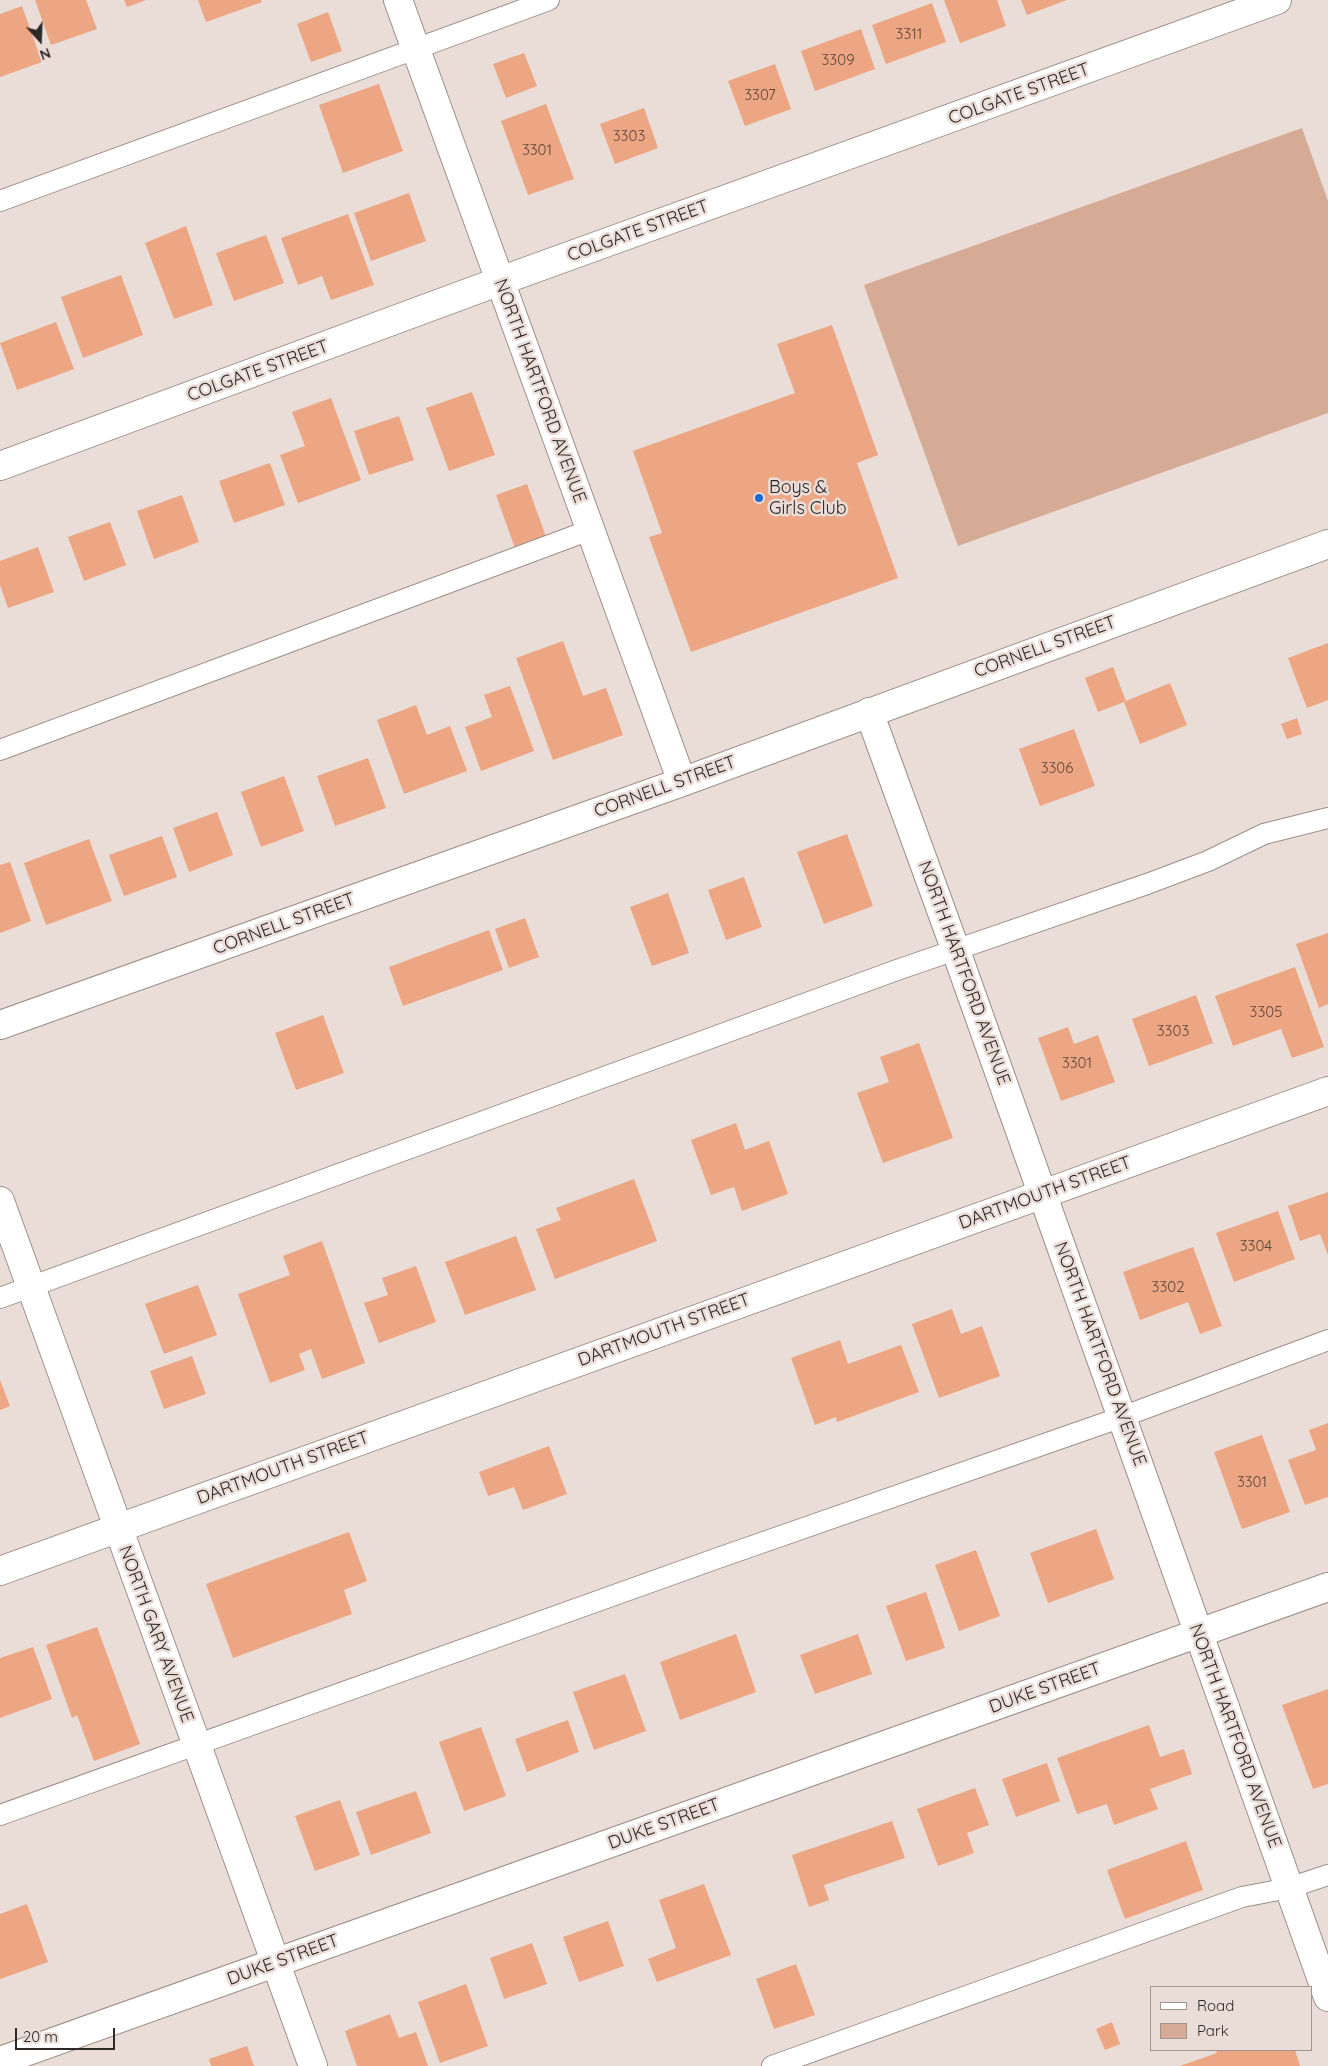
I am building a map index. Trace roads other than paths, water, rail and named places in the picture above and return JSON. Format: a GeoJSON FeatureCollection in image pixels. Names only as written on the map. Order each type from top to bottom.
{"type":"FeatureCollection","features":[{"type":"Feature","properties":{"kind":"street","name":"NORTH HARTFORD AVENUE"},"geometry":{"type":"LineString","coordinates":[[398,0],[682,782]]}},
{"type":"Feature","properties":{"kind":"street","name":"COLGATE STREET"},"geometry":{"type":"LineString","coordinates":[[0,466],[500,281],[1277,0]]}},
{"type":"Feature","properties":{"kind":"street","name":"CORNELL STREET"},"geometry":{"type":"LineString","coordinates":[[0,1024],[682,782],[1328,544]]}},
{"type":"Feature","properties":{"kind":"street","name":"NORTH HARTFORD AVENUE"},"geometry":{"type":"LineString","coordinates":[[868,712],[956,951],[1328,1998]]}},
{"type":"Feature","properties":{"kind":"street","name":"DARTMOUTH STREET"},"geometry":{"type":"LineString","coordinates":[[0,1571],[1328,1091]]}},
{"type":"Feature","properties":{"kind":"street","name":"NORTH GARY AVENUE"},"geometry":{"type":"LineString","coordinates":[[0,1202],[313,2066]]}},
{"type":"Feature","properties":{"kind":"street","name":"DUKE STREET"},"geometry":{"type":"LineString","coordinates":[[0,2061],[1328,1587]]}},
{"type":"Feature","properties":{"kind":"lane"},"geometry":{"type":"LineString","coordinates":[[0,201],[549,0]]}},
{"type":"Feature","properties":{"kind":"lane"},"geometry":{"type":"LineString","coordinates":[[0,750],[590,530]]}},
{"type":"Feature","properties":{"kind":"lane"},"geometry":{"type":"LineString","coordinates":[[0,1298],[322,1178],[428,1143],[896,970],[956,951],[1208,861],[1264,834],[1328,818]]}},
{"type":"Feature","properties":{"kind":"lane"},"geometry":{"type":"LineString","coordinates":[[0,1815],[718,1558],[1122,1417],[1328,1340]]}},
{"type":"Feature","properties":{"kind":"lane"},"geometry":{"type":"LineString","coordinates":[[772,2066],[1242,1897],[1289,1888],[1328,1875]]}},
{"type":"Feature","properties":{"kind":"place","name":"Boys & Girls Club"},"geometry":{"type":"Point","coordinates":[759,498]}}]}
